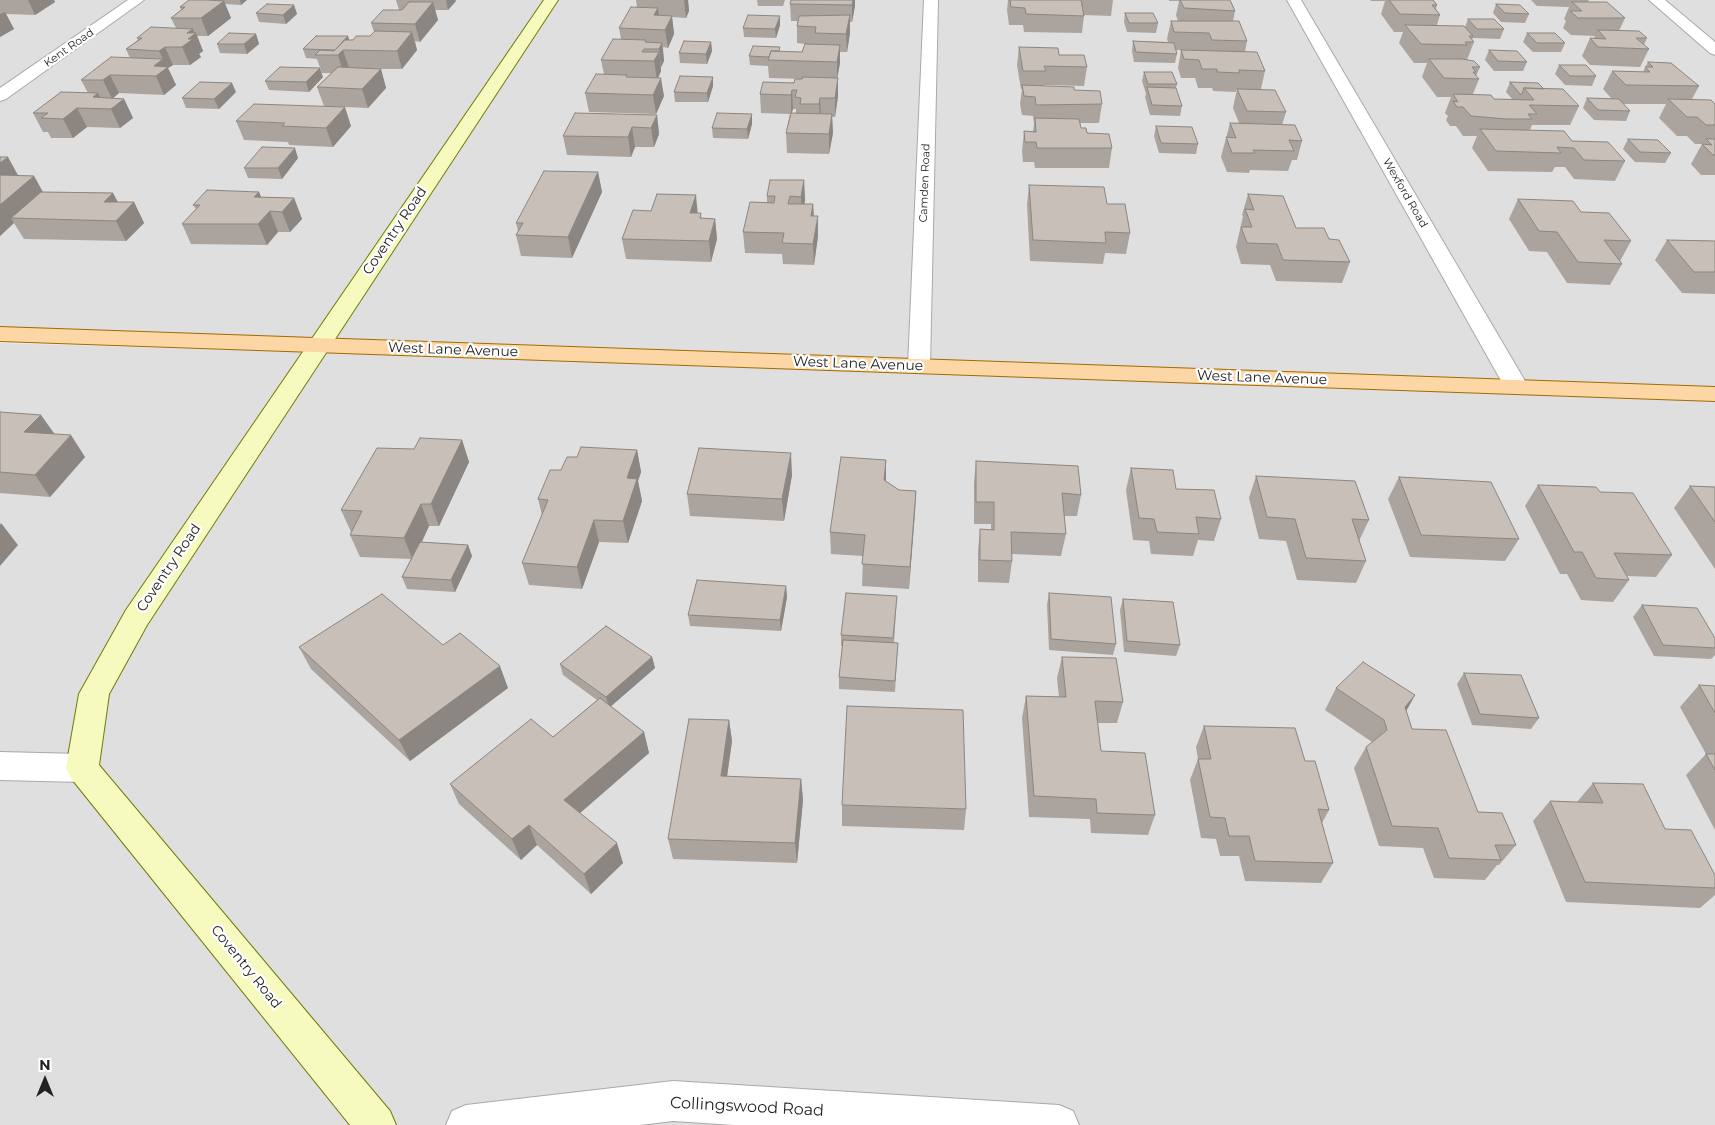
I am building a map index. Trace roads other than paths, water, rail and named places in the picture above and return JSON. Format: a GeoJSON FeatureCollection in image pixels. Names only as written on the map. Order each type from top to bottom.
{"type":"FeatureCollection","features":[{"type":"Feature","properties":{"kind":"main road","name":"West Lane Avenue"},"geometry":{"type":"LineString","coordinates":[[0,334],[1715,394]]}},
{"type":"Feature","properties":{"kind":"street","name":"Kent Road"},"geometry":{"type":"LineString","coordinates":[[0,96],[137,0]]}},
{"type":"Feature","properties":{"kind":"street","name":"Coventry Road"},"geometry":{"type":"LineString","coordinates":[[376,1125],[82,768],[94,694],[136,618],[551,0]]}},
{"type":"Feature","properties":{"kind":"street","name":"Camden Road"},"geometry":{"type":"LineString","coordinates":[[919,366],[931,0]]}},
{"type":"Feature","properties":{"kind":"street","name":"Wexford Road"},"geometry":{"type":"LineString","coordinates":[[1294,0],[1516,386]]}},
{"type":"Feature","properties":{"kind":"street"},"geometry":{"type":"LineString","coordinates":[[1656,0],[1715,50]]}},
{"type":"Feature","properties":{"kind":"street"},"geometry":{"type":"LineString","coordinates":[[0,766],[82,768]]}},
{"type":"Feature","properties":{"kind":"street","name":"Collingswood Road"},"geometry":{"type":"LineString","coordinates":[[466,1125],[673,1101],[1058,1125]]}}]}
